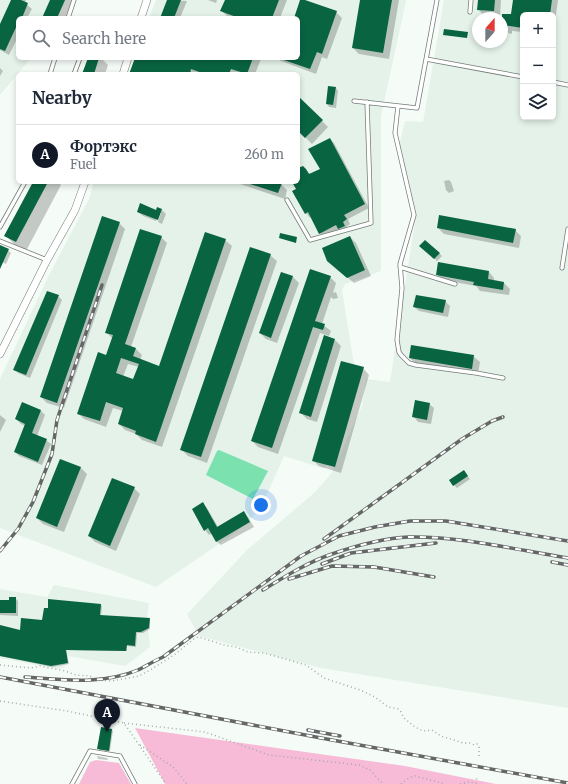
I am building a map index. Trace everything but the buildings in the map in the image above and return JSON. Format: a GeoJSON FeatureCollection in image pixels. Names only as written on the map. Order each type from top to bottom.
{"type":"FeatureCollection","features":[{"type":"Feature","properties":{"kind":"street"},"geometry":{"type":"LineString","coordinates":[[142,16],[147,0]]}},
{"type":"Feature","properties":{"kind":"street"},"geometry":{"type":"LineString","coordinates":[[124,72],[127,60]]}},
{"type":"Feature","properties":{"kind":"street"},"geometry":{"type":"LineString","coordinates":[[0,354],[47,260],[75,210],[84,184]]}},
{"type":"Feature","properties":{"kind":"lane"},"geometry":{"type":"LineString","coordinates":[[69,16],[74,0]]}},
{"type":"Feature","properties":{"kind":"lane"},"geometry":{"type":"LineString","coordinates":[[354,101],[417,108],[437,0]]}},
{"type":"Feature","properties":{"kind":"lane"},"geometry":{"type":"LineString","coordinates":[[470,12],[471,0]]}},
{"type":"Feature","properties":{"kind":"lane"},"geometry":{"type":"LineString","coordinates":[[426,59],[520,76]]}},
{"type":"Feature","properties":{"kind":"lane"},"geometry":{"type":"LineString","coordinates":[[51,72],[54,60]]}},
{"type":"Feature","properties":{"kind":"lane"},"geometry":{"type":"LineString","coordinates":[[75,72],[79,60]]}},
{"type":"Feature","properties":{"kind":"lane"},"geometry":{"type":"LineString","coordinates":[[556,83],[568,85]]}},
{"type":"Feature","properties":{"kind":"lane"},"geometry":{"type":"LineString","coordinates":[[287,200],[310,240],[371,223],[367,102]]}},
{"type":"Feature","properties":{"kind":"lane"},"geometry":{"type":"LineString","coordinates":[[398,106],[395,133],[414,215],[400,264],[402,288],[397,340],[399,352],[409,363],[416,365],[503,378]]}},
{"type":"Feature","properties":{"kind":"lane"},"geometry":{"type":"LineString","coordinates":[[0,227],[24,184]]}},
{"type":"Feature","properties":{"kind":"lane"},"geometry":{"type":"LineString","coordinates":[[562,268],[568,229]]}},
{"type":"Feature","properties":{"kind":"lane"},"geometry":{"type":"LineString","coordinates":[[0,241],[47,260]]}},
{"type":"Feature","properties":{"kind":"lane"},"geometry":{"type":"LineString","coordinates":[[400,267],[455,284]]}},
{"type":"Feature","properties":{"kind":"lane"},"geometry":{"type":"LineString","coordinates":[[72,784],[90,751],[120,756],[135,784]]}},
{"type":"Feature","properties":{"kind":"path"},"geometry":{"type":"LineString","coordinates":[[0,665],[24,668],[35,668],[40,666],[65,671],[76,675],[90,676],[96,680],[112,681],[139,676],[174,655],[195,638],[200,637],[224,646],[236,647],[248,652],[264,654],[306,664],[324,678],[360,690],[388,707],[398,709],[402,712],[404,718],[415,728],[423,731],[432,730],[441,736],[463,743],[476,744],[480,749],[479,757]]}},
{"type":"Feature","properties":{"kind":"path"},"geometry":{"type":"LineString","coordinates":[[0,701],[67,711],[124,723],[205,732],[268,754],[359,765],[370,770],[383,784]]}},
{"type":"Feature","properties":{"kind":"path"},"geometry":{"type":"LineString","coordinates":[[124,723],[166,784]]}},
{"type":"Feature","properties":{"kind":"path"},"geometry":{"type":"LineString","coordinates":[[139,744],[173,767],[187,784]]}},
{"type":"Feature","properties":{"kind":"path"},"geometry":{"type":"LineString","coordinates":[[401,784],[409,778],[416,776],[445,784]]}},
{"type":"Feature","properties":{"kind":"path"},"geometry":{"type":"LineString","coordinates":[[460,784],[468,782],[476,783],[477,776]]}},
{"type":"Feature","properties":{"kind":"shaded area"},"geometry":{"type":"Polygon","coordinates":[[[0,0],[66,0],[58,16],[16,16],[16,60],[29,60],[19,72],[16,72],[16,76],[0,95],[0,0]]]}},
{"type":"Feature","properties":{"kind":"shaded area"},"geometry":{"type":"Polygon","coordinates":[[[156,0],[406,1],[381,116],[381,271],[345,284],[342,290],[356,377],[325,469],[284,456],[260,510],[235,533],[156,587],[0,528],[0,379],[48,277],[89,199],[93,184],[300,184],[300,72],[131,72],[135,60],[300,60],[300,16],[150,16],[156,0]]]}},
{"type":"Feature","properties":{"kind":"shaded area"},"geometry":{"type":"Polygon","coordinates":[[[444,0],[568,0],[568,708],[321,668],[199,636],[187,614],[247,550],[314,493],[331,474],[362,406],[366,379],[390,382],[415,222],[398,150],[405,121],[423,122],[444,0]]]}},
{"type":"Feature","properties":{"kind":"shaded area"},"geometry":{"type":"Polygon","coordinates":[[[219,450],[268,471],[253,499],[206,475],[217,451],[219,450]]]}},
{"type":"Feature","properties":{"kind":"shaded area"},"geometry":{"type":"Polygon","coordinates":[[[54,585],[149,603],[147,619],[150,647],[125,666],[68,656],[65,667],[58,669],[0,658],[0,589],[47,597],[54,585]]]}},
{"type":"Feature","properties":{"kind":"shaded area"},"geometry":{"type":"Polygon","coordinates":[[[135,728],[405,766],[496,784],[165,784],[135,728]]]}},
{"type":"Feature","properties":{"kind":"shaded area"},"geometry":{"type":"Polygon","coordinates":[[[96,760],[119,763],[131,784],[79,784],[90,762],[96,760]]]}},
{"type":"Feature","properties":{"kind":"railway"},"geometry":{"type":"LineString","coordinates":[[0,551],[18,529],[33,502],[52,454],[57,420],[102,285]]}},
{"type":"Feature","properties":{"kind":"railway"},"geometry":{"type":"LineString","coordinates":[[324,539],[462,439],[492,421],[503,417]]}},
{"type":"Feature","properties":{"kind":"railway"},"geometry":{"type":"LineString","coordinates":[[25,677],[96,680],[124,675],[138,670],[163,657],[301,556],[339,536],[375,527],[410,521],[446,521],[568,541]]}},
{"type":"Feature","properties":{"kind":"railway"},"geometry":{"type":"LineString","coordinates":[[263,590],[296,570],[323,557],[360,545],[409,537],[429,537],[469,541],[568,558]]}},
{"type":"Feature","properties":{"kind":"railway"},"geometry":{"type":"LineString","coordinates":[[322,564],[351,553],[436,543]]}},
{"type":"Feature","properties":{"kind":"railway"},"geometry":{"type":"LineString","coordinates":[[552,562],[568,565]]}},
{"type":"Feature","properties":{"kind":"railway"},"geometry":{"type":"LineString","coordinates":[[289,579],[332,566],[374,567],[434,577]]}},
{"type":"Feature","properties":{"kind":"railway"},"geometry":{"type":"LineString","coordinates":[[0,677],[568,783]]}},
{"type":"Feature","properties":{"kind":"railway"},"geometry":{"type":"LineString","coordinates":[[308,730],[340,736]]}},
{"type":"Feature","properties":{"kind":"place","name":"Фортэкс"},"geometry":{"type":"Point","coordinates":[107,732]}}]}
